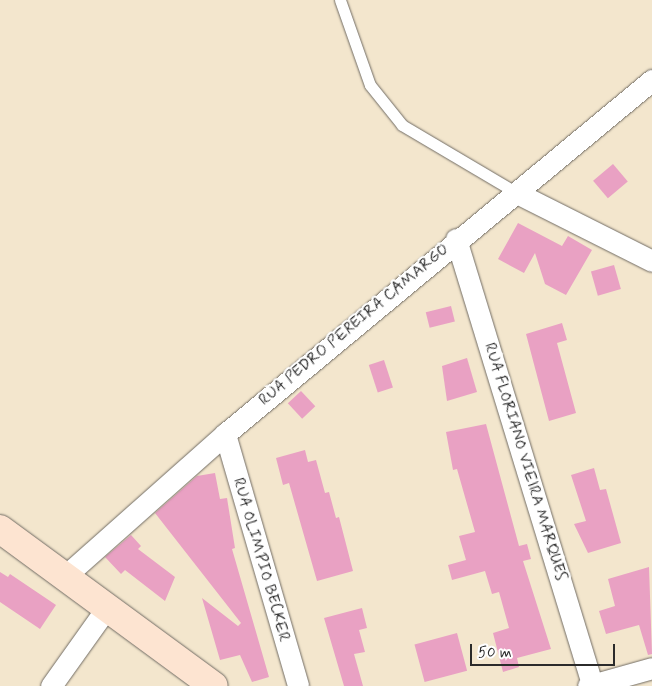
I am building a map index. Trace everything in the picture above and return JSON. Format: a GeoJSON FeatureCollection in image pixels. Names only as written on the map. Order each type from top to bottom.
{"type":"FeatureCollection","features":[{"type":"Feature","properties":{"kind":"street","name":"RUA PEDRO PEREIRA CAMARGO"},"geometry":{"type":"LineString","coordinates":[[63,578],[225,434],[456,239],[518,193],[652,80]]}},
{"type":"Feature","properties":{"kind":"street"},"geometry":{"type":"LineString","coordinates":[[518,193],[652,261]]}},
{"type":"Feature","properties":{"kind":"street","name":"RUA FLORIANO VIEIRA MARQUES"},"geometry":{"type":"LineString","coordinates":[[456,239],[592,686]]}},
{"type":"Feature","properties":{"kind":"street","name":"RUA OLIMPIO BECKER"},"geometry":{"type":"LineString","coordinates":[[225,434],[298,686]]}},
{"type":"Feature","properties":{"kind":"street"},"geometry":{"type":"LineString","coordinates":[[0,529],[63,578],[214,686]]}},
{"type":"Feature","properties":{"kind":"street"},"geometry":{"type":"LineString","coordinates":[[51,686],[106,609]]}},
{"type":"Feature","properties":{"kind":"street"},"geometry":{"type":"LineString","coordinates":[[592,686],[652,668]]}},
{"type":"Feature","properties":{"kind":"lane"},"geometry":{"type":"LineString","coordinates":[[340,0],[370,85],[402,124],[518,193]]}},
{"type":"Feature","properties":{"kind":"building"},"geometry":{"type":"Polygon","coordinates":[[[613,164],[628,182],[608,198],[593,181],[613,164]]]}},
{"type":"Feature","properties":{"kind":"building"},"geometry":{"type":"Polygon","coordinates":[[[518,223],[562,246],[568,236],[592,250],[566,295],[545,284],[535,253],[524,273],[498,259],[518,223]]]}},
{"type":"Feature","properties":{"kind":"building"},"geometry":{"type":"Polygon","coordinates":[[[614,265],[621,289],[598,296],[591,272],[614,265]]]}},
{"type":"Feature","properties":{"kind":"building"},"geometry":{"type":"Polygon","coordinates":[[[451,306],[455,322],[430,328],[426,312],[451,306]]]}},
{"type":"Feature","properties":{"kind":"building"},"geometry":{"type":"Polygon","coordinates":[[[562,323],[567,340],[557,343],[576,413],[549,421],[526,334],[562,323]]]}},
{"type":"Feature","properties":{"kind":"building"},"geometry":{"type":"Polygon","coordinates":[[[467,358],[477,392],[447,401],[442,366],[467,358]]]}},
{"type":"Feature","properties":{"kind":"building"},"geometry":{"type":"Polygon","coordinates":[[[384,360],[393,388],[378,393],[369,365],[384,360]]]}},
{"type":"Feature","properties":{"kind":"building"},"geometry":{"type":"Polygon","coordinates":[[[301,391],[315,406],[302,419],[288,403],[301,391]]]}},
{"type":"Feature","properties":{"kind":"building"},"geometry":{"type":"Polygon","coordinates":[[[486,424],[519,546],[527,544],[531,559],[523,561],[551,649],[517,658],[519,667],[503,672],[493,633],[509,628],[499,592],[492,594],[485,571],[452,580],[448,565],[466,560],[459,536],[475,532],[457,469],[453,470],[446,432],[486,424]]]}},
{"type":"Feature","properties":{"kind":"building"},"geometry":{"type":"Polygon","coordinates":[[[305,450],[308,462],[316,460],[325,493],[329,492],[336,518],[339,517],[353,571],[317,581],[289,483],[283,485],[276,458],[305,450]]]}},
{"type":"Feature","properties":{"kind":"building"},"geometry":{"type":"Polygon","coordinates":[[[594,468],[600,490],[606,489],[621,543],[588,553],[574,524],[586,521],[571,475],[594,468]]]}},
{"type":"Feature","properties":{"kind":"building"},"geometry":{"type":"Polygon","coordinates":[[[215,473],[220,499],[227,498],[235,548],[232,549],[269,677],[252,682],[240,655],[220,660],[202,598],[238,626],[241,623],[155,513],[197,476],[215,473]]]}},
{"type":"Feature","properties":{"kind":"building"},"geometry":{"type":"Polygon","coordinates":[[[131,535],[141,546],[138,549],[175,577],[165,601],[125,570],[121,574],[105,557],[131,535]]]}},
{"type":"Feature","properties":{"kind":"building"},"geometry":{"type":"Polygon","coordinates":[[[649,567],[652,654],[648,655],[639,625],[606,634],[599,611],[615,606],[608,579],[649,567]]]}},
{"type":"Feature","properties":{"kind":"building"},"geometry":{"type":"Polygon","coordinates":[[[0,572],[8,577],[10,574],[56,605],[40,629],[0,602],[0,572]]]}},
{"type":"Feature","properties":{"kind":"building"},"geometry":{"type":"Polygon","coordinates":[[[362,608],[367,628],[359,630],[365,652],[354,654],[363,686],[344,686],[324,618],[362,608]]]}},
{"type":"Feature","properties":{"kind":"building"},"geometry":{"type":"Polygon","coordinates":[[[457,633],[467,671],[425,682],[414,644],[457,633]]]}}]}
